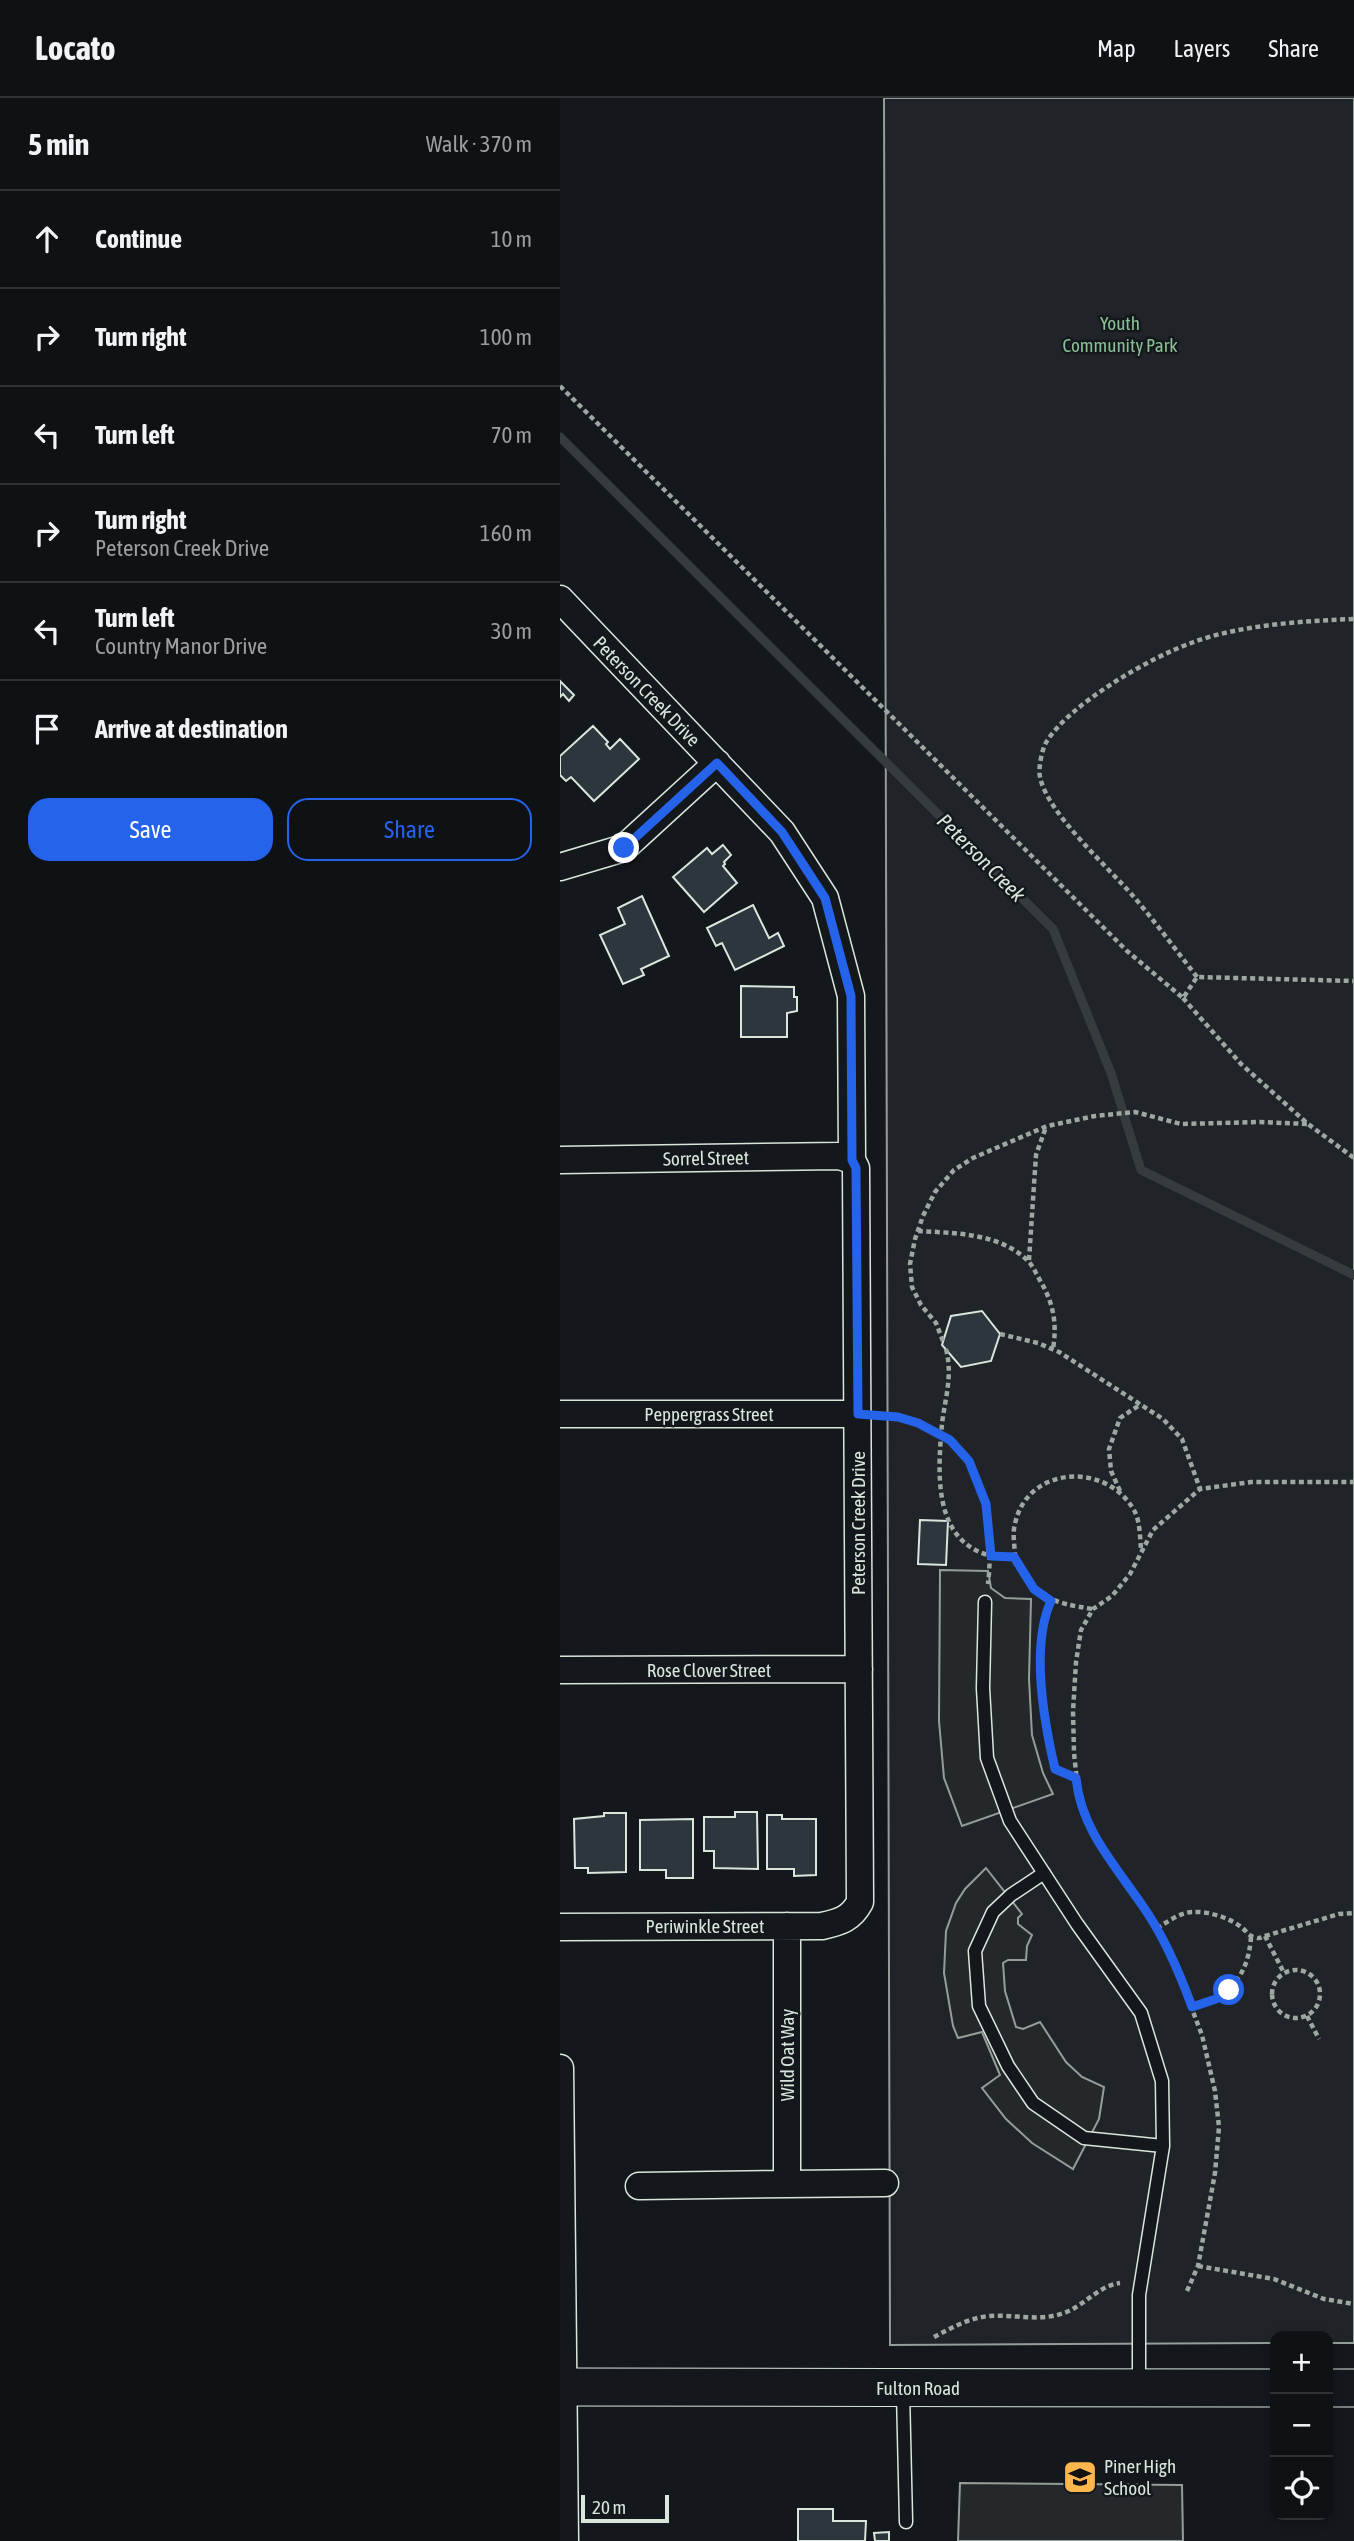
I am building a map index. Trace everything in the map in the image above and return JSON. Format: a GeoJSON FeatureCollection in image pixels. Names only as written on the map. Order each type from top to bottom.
{"type":"FeatureCollection","features":[{"type":"Feature","properties":{"kind":"main road","name":"Fulton Road"},"geometry":{"type":"LineString","coordinates":[[561,2387],[1270,2388]]}},
{"type":"Feature","properties":{"kind":"main road"},"geometry":{"type":"LineString","coordinates":[[1333,2388],[1354,2388]]}},
{"type":"Feature","properties":{"kind":"street","name":"Peterson Creek Drive"},"geometry":{"type":"LineString","coordinates":[[560,599],[782,832],[825,898],[851,996],[852,1160],[856,1168],[860,1902],[848,1918]]}},
{"type":"Feature","properties":{"kind":"street"},"geometry":{"type":"LineString","coordinates":[[560,867],[624,848],[717,763]]}},
{"type":"Feature","properties":{"kind":"street","name":"Sorrel Street"},"geometry":{"type":"LineString","coordinates":[[560,1160],[839,1156],[852,1160]]}},
{"type":"Feature","properties":{"kind":"street","name":"Peppergrass Street"},"geometry":{"type":"LineString","coordinates":[[560,1414],[858,1414]]}},
{"type":"Feature","properties":{"kind":"street","name":"Rose Clover Street"},"geometry":{"type":"LineString","coordinates":[[560,1670],[859,1669]]}},
{"type":"Feature","properties":{"kind":"street","name":"Periwinkle Street"},"geometry":{"type":"LineString","coordinates":[[560,1927],[822,1926],[848,1918]]}},
{"type":"Feature","properties":{"kind":"street","name":"Wild Oat Way"},"geometry":{"type":"LineString","coordinates":[[787,1926],[787,2184]]}},
{"type":"Feature","properties":{"kind":"street"},"geometry":{"type":"LineString","coordinates":[[560,2068],[561,2387],[565,2541]]}},
{"type":"Feature","properties":{"kind":"street"},"geometry":{"type":"LineString","coordinates":[[639,2186],[885,2183]]}},
{"type":"Feature","properties":{"kind":"lane"},"geometry":{"type":"LineString","coordinates":[[985,1602],[983,1688],[987,1758],[1010,1821],[1077,1924],[1141,2012],[1162,2081],[1163,2146],[1139,2295],[1139,2388]]}},
{"type":"Feature","properties":{"kind":"lane"},"geometry":{"type":"LineString","coordinates":[[1044,1873],[1011,1895],[993,1912],[975,1951],[979,2006],[1008,2066],[1033,2103],[1084,2138],[1163,2146]]}},
{"type":"Feature","properties":{"kind":"lane"},"geometry":{"type":"LineString","coordinates":[[902,2388],[906,2522]]}},
{"type":"Feature","properties":{"kind":"path"},"geometry":{"type":"LineString","coordinates":[[560,386],[1126,951],[1183,998],[1241,1064],[1308,1124],[1354,1158]]}},
{"type":"Feature","properties":{"kind":"path"},"geometry":{"type":"LineString","coordinates":[[1197,977],[1135,898],[1047,798],[1039,775],[1045,743],[1070,714],[1126,675],[1191,643],[1245,630],[1312,621],[1354,619]]}},
{"type":"Feature","properties":{"kind":"path"},"geometry":{"type":"LineString","coordinates":[[1183,998],[1197,977]]}},
{"type":"Feature","properties":{"kind":"path"},"geometry":{"type":"LineString","coordinates":[[1197,977],[1354,981]]}},
{"type":"Feature","properties":{"kind":"path"},"geometry":{"type":"LineString","coordinates":[[943,1341],[936,1323],[921,1305],[912,1287],[910,1264],[918,1231],[935,1192],[954,1170],[973,1158],[1046,1126],[1094,1116],[1135,1112],[1181,1124],[1308,1124]]}},
{"type":"Feature","properties":{"kind":"path"},"geometry":{"type":"LineString","coordinates":[[1029,1261],[1036,1155],[1046,1126]]}},
{"type":"Feature","properties":{"kind":"path"},"geometry":{"type":"LineString","coordinates":[[918,1231],[982,1238],[1011,1248],[1029,1261],[1054,1311],[1056,1326],[1053,1349]]}},
{"type":"Feature","properties":{"kind":"path"},"geometry":{"type":"LineString","coordinates":[[1000,1334],[1053,1349],[1163,1419],[1182,1439],[1200,1489]]}},
{"type":"Feature","properties":{"kind":"path"},"geometry":{"type":"LineString","coordinates":[[946,1349],[950,1366],[942,1436],[942,1508],[955,1534],[975,1550],[991,1556],[1014,1557]]}},
{"type":"Feature","properties":{"kind":"path"},"geometry":{"type":"LineString","coordinates":[[1141,1404],[1120,1418],[1109,1449],[1111,1471],[1136,1514],[1142,1550]]}},
{"type":"Feature","properties":{"kind":"path"},"geometry":{"type":"LineString","coordinates":[[858,1414],[898,1417],[918,1423],[950,1440],[969,1461],[986,1504],[991,1556],[985,1602]]}},
{"type":"Feature","properties":{"kind":"path"},"geometry":{"type":"LineString","coordinates":[[1093,1609],[1051,1601],[1034,1589],[1014,1557],[1014,1524],[1025,1502],[1042,1485],[1068,1476],[1099,1479],[1121,1492]]}},
{"type":"Feature","properties":{"kind":"path"},"geometry":{"type":"LineString","coordinates":[[1187,2291],[1198,2266],[1215,2173],[1219,2127],[1215,2091],[1202,2035],[1171,1955],[1157,1928],[1093,1834],[1077,1791],[1073,1725],[1076,1662],[1082,1630],[1093,1609],[1112,1596],[1130,1574],[1153,1530],[1200,1489],[1251,1482],[1354,1482]]}},
{"type":"Feature","properties":{"kind":"path"},"geometry":{"type":"LineString","coordinates":[[1051,1601],[1045,1615],[1042,1643],[1041,1686],[1045,1724],[1055,1769],[1076,1778]]}},
{"type":"Feature","properties":{"kind":"path"},"geometry":{"type":"LineString","coordinates":[[1157,1928],[1174,1918],[1194,1912],[1209,1913],[1229,1920],[1251,1937],[1259,1938],[1339,1914],[1354,1913]]}},
{"type":"Feature","properties":{"kind":"path"},"geometry":{"type":"LineString","coordinates":[[1265,1936],[1284,1973]]}},
{"type":"Feature","properties":{"kind":"path"},"geometry":{"type":"LineString","coordinates":[[1192,2007],[1216,1999],[1229,1990],[1250,1954],[1251,1937]]}},
{"type":"Feature","properties":{"kind":"path"},"geometry":{"type":"LineString","coordinates":[[1299,1969],[1313,1976],[1318,1982],[1321,1990],[1319,2005],[1307,2016],[1291,2018],[1277,2010],[1272,1994],[1273,1986],[1284,1973],[1299,1969]]}},
{"type":"Feature","properties":{"kind":"path"},"geometry":{"type":"LineString","coordinates":[[1307,2016],[1319,2039]]}},
{"type":"Feature","properties":{"kind":"path"},"geometry":{"type":"LineString","coordinates":[[1198,2266],[1274,2280],[1324,2299],[1354,2304]]}},
{"type":"Feature","properties":{"kind":"path"},"geometry":{"type":"LineString","coordinates":[[934,2337],[955,2325],[987,2316],[1034,2318],[1065,2313],[1113,2284],[1125,2283]]}},
{"type":"Feature","properties":{"kind":"green space","name":"Youth Community Park"},"geometry":{"type":"Polygon","coordinates":[[[884,98],[1354,98],[1354,2343],[1333,2343],[1333,2331],[1270,2331],[1270,2343],[890,2345],[884,98]]]}},
{"type":"Feature","properties":{"kind":"shaded area"},"geometry":{"type":"Polygon","coordinates":[[[940,1570],[988,1571],[991,1588],[1005,1598],[1031,1599],[1029,1679],[1032,1735],[1043,1773],[1053,1794],[962,1826],[944,1778],[939,1721],[940,1570]]]}},
{"type":"Feature","properties":{"kind":"shaded area"},"geometry":{"type":"Polygon","coordinates":[[[986,1868],[1022,1914],[1018,1918],[1018,1924],[1032,1935],[1027,1946],[1026,1960],[1008,1960],[1003,1963],[1005,1991],[1016,2027],[1023,2029],[1040,2022],[1066,2062],[1082,2077],[1104,2087],[1099,2119],[1073,2169],[1032,2143],[1006,2119],[982,2088],[1000,2075],[982,2032],[958,2038],[953,2026],[944,1973],[946,1931],[956,1903],[965,1889],[986,1868]]]}},
{"type":"Feature","properties":{"kind":"shaded area"},"geometry":{"type":"Polygon","coordinates":[[[960,2483],[1182,2485],[1183,2541],[958,2541],[960,2483]]]}},
{"type":"Feature","properties":{"kind":"building"},"geometry":{"type":"Polygon","coordinates":[[[560,681],[574,695],[569,701],[563,694],[560,697],[560,681]]]}},
{"type":"Feature","properties":{"kind":"building"},"geometry":{"type":"Polygon","coordinates":[[[593,726],[608,742],[606,744],[610,749],[620,739],[639,759],[594,801],[571,777],[566,781],[560,775],[560,756],[593,726]]]}},
{"type":"Feature","properties":{"kind":"building"},"geometry":{"type":"Polygon","coordinates":[[[723,845],[731,855],[723,866],[737,883],[704,912],[673,877],[707,848],[712,854],[723,845]]]}},
{"type":"Feature","properties":{"kind":"building"},"geometry":{"type":"Polygon","coordinates":[[[642,896],[669,956],[641,969],[644,975],[623,984],[600,935],[625,924],[618,908],[642,896]]]}},
{"type":"Feature","properties":{"kind":"building"},"geometry":{"type":"Polygon","coordinates":[[[753,905],[769,938],[778,933],[784,946],[735,970],[722,943],[716,946],[707,928],[753,905]]]}},
{"type":"Feature","properties":{"kind":"building"},"geometry":{"type":"Polygon","coordinates":[[[741,986],[794,987],[797,1011],[787,1013],[787,1037],[741,1037],[741,986]]]}},
{"type":"Feature","properties":{"kind":"building"},"geometry":{"type":"Polygon","coordinates":[[[982,1311],[1000,1334],[991,1361],[961,1367],[942,1345],[951,1316],[982,1311]]]}},
{"type":"Feature","properties":{"kind":"building"},"geometry":{"type":"Polygon","coordinates":[[[920,1520],[948,1521],[946,1565],[918,1564],[920,1520]]]}},
{"type":"Feature","properties":{"kind":"building"},"geometry":{"type":"Polygon","coordinates":[[[735,1812],[757,1812],[758,1869],[714,1868],[714,1851],[704,1851],[704,1817],[735,1817],[735,1812]]]}},
{"type":"Feature","properties":{"kind":"building"},"geometry":{"type":"Polygon","coordinates":[[[604,1813],[626,1813],[626,1872],[588,1873],[588,1868],[575,1868],[574,1819],[604,1816],[604,1813]]]}},
{"type":"Feature","properties":{"kind":"building"},"geometry":{"type":"Polygon","coordinates":[[[767,1815],[782,1815],[782,1819],[816,1819],[816,1875],[794,1876],[794,1869],[767,1869],[767,1815]]]}},
{"type":"Feature","properties":{"kind":"building"},"geometry":{"type":"Polygon","coordinates":[[[693,1819],[693,1878],[666,1878],[666,1870],[640,1870],[640,1820],[693,1819]]]}},
{"type":"Feature","properties":{"kind":"building"},"geometry":{"type":"Polygon","coordinates":[[[798,2509],[833,2509],[833,2521],[866,2521],[865,2541],[798,2541],[798,2509]]]}},
{"type":"Feature","properties":{"kind":"building"},"geometry":{"type":"Polygon","coordinates":[[[889,2532],[889,2541],[875,2541],[874,2533],[889,2532]]]}},
{"type":"Feature","properties":{"kind":"waterway","name":"Peterson Creek"},"geometry":{"type":"LineString","coordinates":[[560,437],[1053,929],[1111,1073],[1141,1170],[1354,1275]]}},
{"type":"Feature","properties":{"kind":"place","name":"Piner High School"},"geometry":{"type":"Point","coordinates":[1080,2477]}},
{"type":"Feature","properties":{"kind":"route"},"geometry":{"type":"LineString","coordinates":[[624,848],[717,763],[782,832],[825,898],[851,996],[852,1160],[856,1168],[858,1414],[898,1417],[918,1423],[950,1440],[969,1461],[986,1504],[991,1556],[1014,1557],[1034,1589],[1051,1601],[1045,1615],[1041,1686],[1045,1724],[1055,1769],[1076,1778],[1077,1791],[1093,1834],[1157,1928],[1192,2007],[1216,1999],[1229,1990]]}}]}
